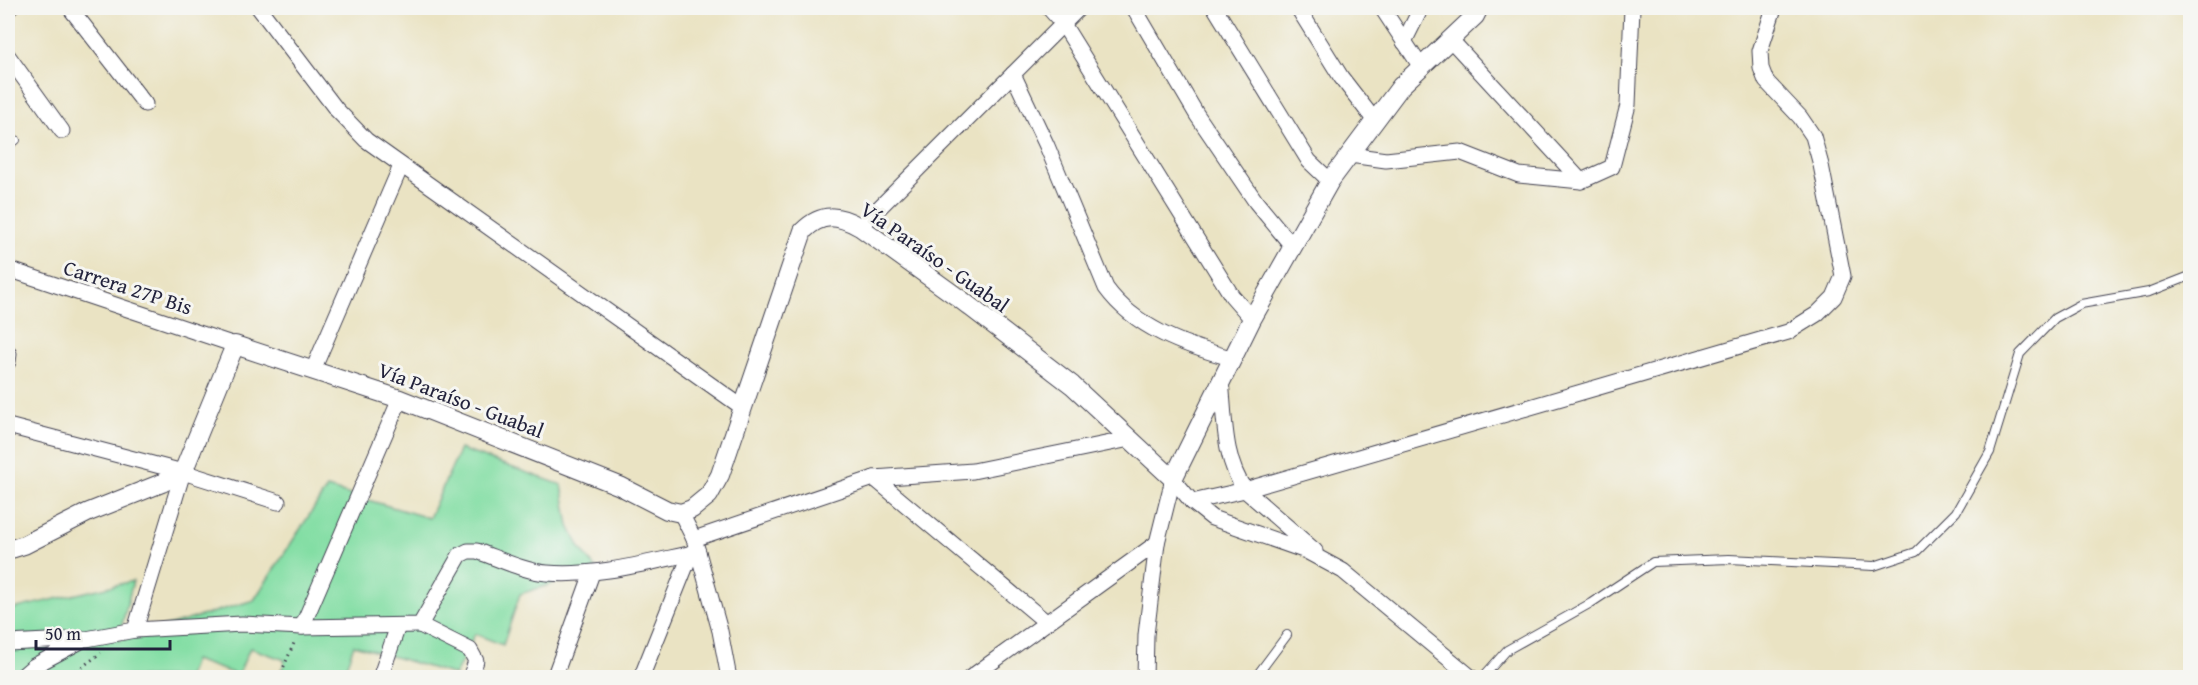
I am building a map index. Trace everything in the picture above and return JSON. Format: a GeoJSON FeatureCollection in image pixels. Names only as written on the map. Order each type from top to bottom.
{"type":"FeatureCollection","features":[{"type":"Feature","properties":{"kind":"street"},"geometry":{"type":"LineString","coordinates":[[70,8],[145,104]]}},
{"type":"Feature","properties":{"kind":"street"},"geometry":{"type":"LineString","coordinates":[[259,8],[336,110],[366,140],[742,407]]}},
{"type":"Feature","properties":{"kind":"street"},"geometry":{"type":"LineString","coordinates":[[1049,8],[1063,24],[1232,296],[1252,320]]}},
{"type":"Feature","properties":{"kind":"street"},"geometry":{"type":"LineString","coordinates":[[860,227],[1079,8]]}},
{"type":"Feature","properties":{"kind":"street"},"geometry":{"type":"LineString","coordinates":[[1134,8],[1197,115],[1256,202],[1293,247]]}},
{"type":"Feature","properties":{"kind":"street"},"geometry":{"type":"LineString","coordinates":[[1215,8],[1309,161],[1330,181]]}},
{"type":"Feature","properties":{"kind":"street"},"geometry":{"type":"LineString","coordinates":[[1298,8],[1341,77],[1375,121]]}},
{"type":"Feature","properties":{"kind":"street"},"geometry":{"type":"LineString","coordinates":[[1382,8],[1421,67]]}},
{"type":"Feature","properties":{"kind":"street"},"geometry":{"type":"LineString","coordinates":[[1404,42],[1421,8]]}},
{"type":"Feature","properties":{"kind":"street"},"geometry":{"type":"LineString","coordinates":[[1145,678],[1146,636],[1157,543],[1173,479],[1232,358],[1330,181],[1401,86],[1475,16],[1479,8]]}},
{"type":"Feature","properties":{"kind":"street"},"geometry":{"type":"LineString","coordinates":[[1350,155],[1386,160],[1460,152],[1519,175],[1581,181],[1612,167],[1628,105],[1632,8]]}},
{"type":"Feature","properties":{"kind":"street"},"geometry":{"type":"LineString","coordinates":[[1192,502],[1245,490],[1788,332],[1817,314],[1834,297],[1843,276],[1813,136],[1800,117],[1766,81],[1761,68],[1760,51],[1774,8]]}},
{"type":"Feature","properties":{"kind":"street"},"geometry":{"type":"LineString","coordinates":[[1450,39],[1581,181]]}},
{"type":"Feature","properties":{"kind":"street"},"geometry":{"type":"LineString","coordinates":[[8,56],[62,131]]}},
{"type":"Feature","properties":{"kind":"street"},"geometry":{"type":"LineString","coordinates":[[1013,74],[1047,146],[1106,288],[1117,302],[1157,330],[1191,347],[1232,358]]}},
{"type":"Feature","properties":{"kind":"street"},"geometry":{"type":"LineString","coordinates":[[313,370],[401,166]]}},
{"type":"Feature","properties":{"kind":"street","name":"Vía Paraíso - Guabal"},"geometry":{"type":"LineString","coordinates":[[236,345],[400,399],[620,486],[661,507],[681,513],[692,509],[709,495],[720,475],[803,231],[813,221],[829,217],[846,219],[960,299],[1072,386],[1173,479]]}},
{"type":"Feature","properties":{"kind":"street","name":"Carrera 27P Bis"},"geometry":{"type":"LineString","coordinates":[[8,269],[236,345]]}},
{"type":"Feature","properties":{"kind":"street"},"geometry":{"type":"LineString","coordinates":[[135,630],[183,472],[236,345]]}},
{"type":"Feature","properties":{"kind":"street"},"geometry":{"type":"LineString","coordinates":[[8,353],[8,362]]}},
{"type":"Feature","properties":{"kind":"street"},"geometry":{"type":"LineString","coordinates":[[1221,381],[1229,460],[1237,479],[1245,490],[1324,559],[1342,571],[1473,678]]}},
{"type":"Feature","properties":{"kind":"street"},"geometry":{"type":"LineString","coordinates":[[302,627],[400,399]]}},
{"type":"Feature","properties":{"kind":"street"},"geometry":{"type":"LineString","coordinates":[[8,426],[183,472],[278,502]]}},
{"type":"Feature","properties":{"kind":"street"},"geometry":{"type":"LineString","coordinates":[[420,625],[460,555],[468,551],[477,551],[539,571],[592,573],[694,548],[874,478],[974,471],[1130,439]]}},
{"type":"Feature","properties":{"kind":"street"},"geometry":{"type":"LineString","coordinates":[[8,550],[24,545],[89,512],[162,483],[183,472]]}},
{"type":"Feature","properties":{"kind":"street"},"geometry":{"type":"LineString","coordinates":[[874,478],[1046,622]]}},
{"type":"Feature","properties":{"kind":"street"},"geometry":{"type":"LineString","coordinates":[[1173,479],[1192,502],[1212,518],[1324,559]]}},
{"type":"Feature","properties":{"kind":"street"},"geometry":{"type":"LineString","coordinates":[[681,513],[720,631],[729,678]]}},
{"type":"Feature","properties":{"kind":"street"},"geometry":{"type":"LineString","coordinates":[[970,678],[1157,543]]}},
{"type":"Feature","properties":{"kind":"street"},"geometry":{"type":"LineString","coordinates":[[641,678],[694,548]]}},
{"type":"Feature","properties":{"kind":"street"},"geometry":{"type":"LineString","coordinates":[[554,678],[592,573]]}},
{"type":"Feature","properties":{"kind":"street"},"geometry":{"type":"LineString","coordinates":[[8,643],[86,639],[135,630],[242,624],[302,627],[420,625],[470,650],[476,661],[470,678]]}},
{"type":"Feature","properties":{"kind":"street"},"geometry":{"type":"LineString","coordinates":[[380,678],[398,626]]}},
{"type":"Feature","properties":{"kind":"street"},"geometry":{"type":"LineString","coordinates":[[20,678],[34,666],[86,639]]}},
{"type":"Feature","properties":{"kind":"lane"},"geometry":{"type":"LineString","coordinates":[[8,145],[16,140]]}},
{"type":"Feature","properties":{"kind":"lane"},"geometry":{"type":"LineString","coordinates":[[1482,678],[1507,650],[1591,603],[1653,562],[1729,559],[1874,566],[1916,552],[1956,512],[1990,452],[2020,354],[2055,318],[2081,304],[2149,292],[2190,276]]}},
{"type":"Feature","properties":{"kind":"lane"},"geometry":{"type":"LineString","coordinates":[[1255,678],[1287,635]]}},
{"type":"Feature","properties":{"kind":"path"},"geometry":{"type":"LineString","coordinates":[[279,678],[302,627]]}},
{"type":"Feature","properties":{"kind":"green space"},"geometry":{"type":"Polygon","coordinates":[[[460,449],[562,485],[569,526],[580,548],[597,570],[520,594],[503,645],[475,634],[455,675],[354,645],[342,677],[279,677],[285,660],[250,648],[238,675],[194,660],[188,677],[8,677],[8,610],[133,581],[118,641],[254,600],[327,488],[429,518],[460,449]]]}}]}
